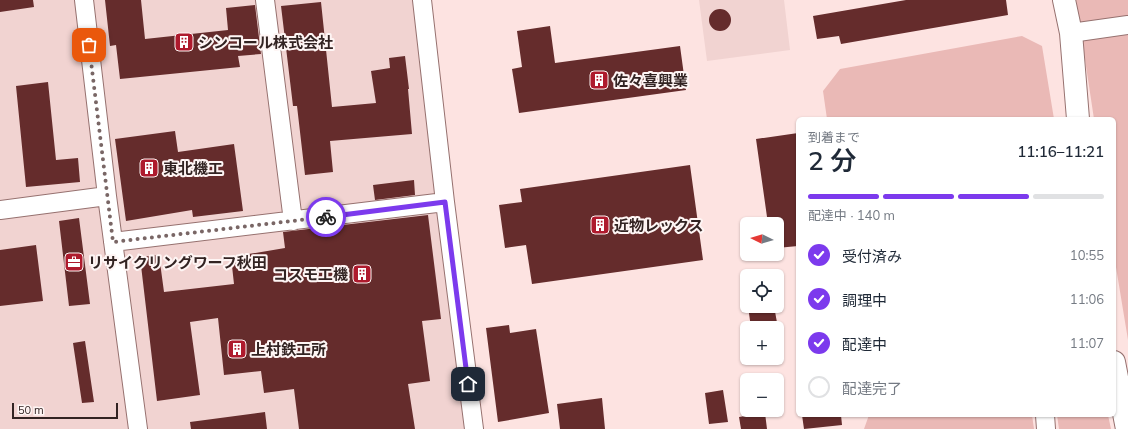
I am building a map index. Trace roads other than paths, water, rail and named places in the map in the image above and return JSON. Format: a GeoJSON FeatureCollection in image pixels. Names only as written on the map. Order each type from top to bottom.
{"type":"FeatureCollection","features":[{"type":"Feature","properties":{"kind":"main road"},"geometry":{"type":"LineString","coordinates":[[1064,0],[1071,33],[1078,117]]}},
{"type":"Feature","properties":{"kind":"main road"},"geometry":{"type":"LineString","coordinates":[[1116,372],[1127,429]]}},
{"type":"Feature","properties":{"kind":"street"},"geometry":{"type":"LineString","coordinates":[[84,0],[107,196],[138,429]]}},
{"type":"Feature","properties":{"kind":"street"},"geometry":{"type":"LineString","coordinates":[[265,0],[293,221]]}},
{"type":"Feature","properties":{"kind":"street"},"geometry":{"type":"LineString","coordinates":[[422,0],[445,202],[474,429]]}},
{"type":"Feature","properties":{"kind":"street"},"geometry":{"type":"LineString","coordinates":[[1071,33],[1128,25]]}},
{"type":"Feature","properties":{"kind":"street"},"geometry":{"type":"LineString","coordinates":[[0,210],[107,196]]}},
{"type":"Feature","properties":{"kind":"street"},"geometry":{"type":"LineString","coordinates":[[113,242],[445,202]]}},
{"type":"Feature","properties":{"kind":"street"},"geometry":{"type":"LineString","coordinates":[[1045,417],[1046,429]]}},
{"type":"Feature","properties":{"kind":"place","name":"シンコール株式会社"},"geometry":{"type":"Point","coordinates":[184,42]}},
{"type":"Feature","properties":{"kind":"place","name":"佐々喜興業"},"geometry":{"type":"Point","coordinates":[599,80]}},
{"type":"Feature","properties":{"kind":"place","name":"東北機工"},"geometry":{"type":"Point","coordinates":[149,168]}},
{"type":"Feature","properties":{"kind":"place","name":"近物レックス"},"geometry":{"type":"Point","coordinates":[600,225]}},
{"type":"Feature","properties":{"kind":"place","name":"リサイクリングワーフ秋田"},"geometry":{"type":"Point","coordinates":[74,262]}},
{"type":"Feature","properties":{"kind":"place","name":"コスモ工機"},"geometry":{"type":"Point","coordinates":[362,274]}},
{"type":"Feature","properties":{"kind":"place","name":"上村鉄工所"},"geometry":{"type":"Point","coordinates":[237,349]}}]}
